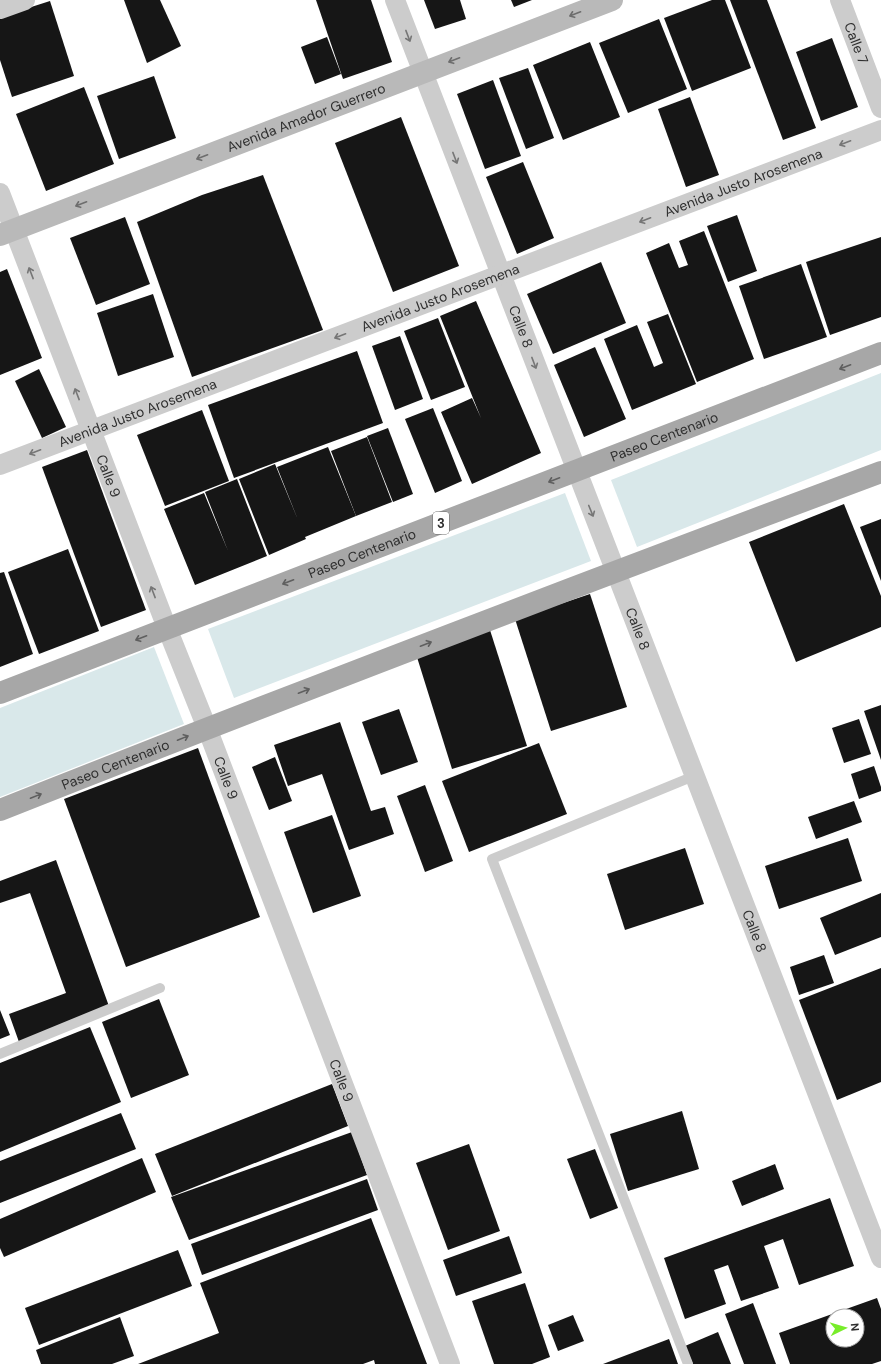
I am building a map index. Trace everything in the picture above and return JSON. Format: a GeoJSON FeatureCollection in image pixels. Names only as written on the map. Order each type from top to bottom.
{"type":"FeatureCollection","features":[{"type":"Feature","properties":{"kind":"main road","name":"Avenida Amador Guerrero"},"geometry":{"type":"LineString","coordinates":[[7,232],[612,0]]}},
{"type":"Feature","properties":{"kind":"main road","name":"Paseo Centenario"},"geometry":{"type":"LineString","coordinates":[[0,693],[881,353]]}},
{"type":"Feature","properties":{"kind":"main road","name":"Paseo Centenario"},"geometry":{"type":"LineString","coordinates":[[0,810],[207,728],[615,571],[881,472]]}},
{"type":"Feature","properties":{"kind":"street"},"geometry":{"type":"LineString","coordinates":[[0,9],[25,0]]}},
{"type":"Feature","properties":{"kind":"street","name":"Calle 8"},"geometry":{"type":"LineString","coordinates":[[394,0],[881,1258]]}},
{"type":"Feature","properties":{"kind":"street","name":"Calle 7"},"geometry":{"type":"LineString","coordinates":[[840,0],[881,108]]}},
{"type":"Feature","properties":{"kind":"street","name":"Avenida Justo Arosemena"},"geometry":{"type":"LineString","coordinates":[[0,465],[881,130]]}},
{"type":"Feature","properties":{"kind":"street","name":"Calle 9"},"geometry":{"type":"LineString","coordinates":[[0,193],[7,232],[91,431],[207,728],[450,1364]]}},
{"type":"Feature","properties":{"kind":"lane"},"geometry":{"type":"LineString","coordinates":[[688,1364],[492,859],[694,776]]}},
{"type":"Feature","properties":{"kind":"lane"},"geometry":{"type":"LineString","coordinates":[[0,1054],[160,988]]}},
{"type":"Feature","properties":{"kind":"shaded area"},"geometry":{"type":"Polygon","coordinates":[[[881,373],[881,450],[637,547],[611,480],[881,373]]]}},
{"type":"Feature","properties":{"kind":"shaded area"},"geometry":{"type":"Polygon","coordinates":[[[565,493],[591,561],[234,698],[208,629],[565,493]]]}},
{"type":"Feature","properties":{"kind":"shaded area"},"geometry":{"type":"Polygon","coordinates":[[[154,647],[184,724],[0,797],[0,708],[154,647]]]}},
{"type":"Feature","properties":{"kind":"building"},"geometry":{"type":"Polygon","coordinates":[[[124,0],[160,0],[181,46],[147,63],[124,0]]]}},
{"type":"Feature","properties":{"kind":"building"},"geometry":{"type":"Polygon","coordinates":[[[316,0],[371,0],[392,62],[343,79],[316,0]]]}},
{"type":"Feature","properties":{"kind":"building"},"geometry":{"type":"Polygon","coordinates":[[[424,0],[460,0],[466,19],[435,29],[424,0]]]}},
{"type":"Feature","properties":{"kind":"building"},"geometry":{"type":"Polygon","coordinates":[[[511,0],[532,0],[514,7],[511,0]]]}},
{"type":"Feature","properties":{"kind":"building"},"geometry":{"type":"Polygon","coordinates":[[[712,0],[725,0],[751,68],[692,91],[664,18],[712,0]]]}},
{"type":"Feature","properties":{"kind":"building"},"geometry":{"type":"Polygon","coordinates":[[[730,0],[767,0],[816,128],[783,140],[730,0]]]}},
{"type":"Feature","properties":{"kind":"building"},"geometry":{"type":"Polygon","coordinates":[[[50,1],[74,76],[12,97],[0,60],[0,17],[50,1]]]}},
{"type":"Feature","properties":{"kind":"building"},"geometry":{"type":"Polygon","coordinates":[[[659,19],[687,89],[628,113],[599,43],[659,19]]]}},
{"type":"Feature","properties":{"kind":"building"},"geometry":{"type":"Polygon","coordinates":[[[327,37],[341,74],[315,84],[301,47],[327,37]]]}},
{"type":"Feature","properties":{"kind":"building"},"geometry":{"type":"Polygon","coordinates":[[[832,38],[858,107],[821,121],[796,52],[832,38]]]}},
{"type":"Feature","properties":{"kind":"building"},"geometry":{"type":"Polygon","coordinates":[[[590,42],[620,117],[563,140],[533,65],[590,42]]]}},
{"type":"Feature","properties":{"kind":"building"},"geometry":{"type":"Polygon","coordinates":[[[528,68],[554,138],[526,149],[499,78],[528,68]]]}},
{"type":"Feature","properties":{"kind":"building"},"geometry":{"type":"Polygon","coordinates":[[[154,76],[176,138],[119,159],[97,96],[154,76]]]}},
{"type":"Feature","properties":{"kind":"building"},"geometry":{"type":"Polygon","coordinates":[[[493,80],[521,156],[485,169],[457,94],[493,80]]]}},
{"type":"Feature","properties":{"kind":"building"},"geometry":{"type":"Polygon","coordinates":[[[84,87],[114,164],[46,191],[16,114],[84,87]]]}},
{"type":"Feature","properties":{"kind":"building"},"geometry":{"type":"Polygon","coordinates":[[[690,97],[719,175],[686,187],[658,109],[690,97]]]}},
{"type":"Feature","properties":{"kind":"building"},"geometry":{"type":"Polygon","coordinates":[[[401,117],[459,266],[393,292],[335,143],[401,117]]]}},
{"type":"Feature","properties":{"kind":"building"},"geometry":{"type":"Polygon","coordinates":[[[523,162],[554,238],[517,254],[486,177],[523,162]]]}},
{"type":"Feature","properties":{"kind":"building"},"geometry":{"type":"Polygon","coordinates":[[[263,175],[323,330],[192,377],[137,222],[202,195],[263,175]]]}},
{"type":"Feature","properties":{"kind":"building"},"geometry":{"type":"Polygon","coordinates":[[[737,215],[757,271],[728,282],[707,226],[737,215]]]}},
{"type":"Feature","properties":{"kind":"building"},"geometry":{"type":"Polygon","coordinates":[[[125,217],[150,284],[96,305],[70,238],[125,217]]]}},
{"type":"Feature","properties":{"kind":"building"},"geometry":{"type":"Polygon","coordinates":[[[704,231],[754,359],[697,382],[646,253],[669,243],[679,268],[688,265],[679,241],[704,231]]]}},
{"type":"Feature","properties":{"kind":"building"},"geometry":{"type":"Polygon","coordinates":[[[881,237],[881,317],[830,335],[806,262],[881,237]]]}},
{"type":"Feature","properties":{"kind":"building"},"geometry":{"type":"Polygon","coordinates":[[[601,262],[626,323],[553,354],[527,294],[601,262]]]}},
{"type":"Feature","properties":{"kind":"building"},"geometry":{"type":"Polygon","coordinates":[[[801,264],[827,337],[764,359],[739,286],[801,264]]]}},
{"type":"Feature","properties":{"kind":"building"},"geometry":{"type":"Polygon","coordinates":[[[7,269],[42,358],[0,375],[0,272],[7,269]]]}},
{"type":"Feature","properties":{"kind":"building"},"geometry":{"type":"Polygon","coordinates":[[[153,294],[174,357],[118,376],[97,313],[153,294]]]}},
{"type":"Feature","properties":{"kind":"building"},"geometry":{"type":"Polygon","coordinates":[[[476,301],[541,453],[472,484],[441,412],[472,398],[481,418],[440,316],[476,301]]]}},
{"type":"Feature","properties":{"kind":"building"},"geometry":{"type":"Polygon","coordinates":[[[668,314],[696,384],[632,410],[604,339],[637,325],[654,367],[663,363],[647,322],[668,314]]]}},
{"type":"Feature","properties":{"kind":"building"},"geometry":{"type":"Polygon","coordinates":[[[438,318],[465,387],[431,400],[404,331],[438,318]]]}},
{"type":"Feature","properties":{"kind":"building"},"geometry":{"type":"Polygon","coordinates":[[[400,336],[423,399],[395,410],[372,346],[400,336]]]}},
{"type":"Feature","properties":{"kind":"building"},"geometry":{"type":"Polygon","coordinates":[[[595,347],[626,419],[584,437],[554,365],[595,347]]]}},
{"type":"Feature","properties":{"kind":"building"},"geometry":{"type":"Polygon","coordinates":[[[357,351],[383,423],[234,478],[208,405],[357,351]]]}},
{"type":"Feature","properties":{"kind":"building"},"geometry":{"type":"Polygon","coordinates":[[[39,369],[66,427],[42,438],[15,381],[39,369]]]}},
{"type":"Feature","properties":{"kind":"building"},"geometry":{"type":"Polygon","coordinates":[[[433,408],[462,481],[435,493],[405,419],[433,408]]]}},
{"type":"Feature","properties":{"kind":"building"},"geometry":{"type":"Polygon","coordinates":[[[202,410],[229,481],[165,506],[137,435],[202,410]]]}},
{"type":"Feature","properties":{"kind":"building"},"geometry":{"type":"Polygon","coordinates":[[[388,428],[413,494],[393,502],[367,436],[388,428]]]}},
{"type":"Feature","properties":{"kind":"building"},"geometry":{"type":"Polygon","coordinates":[[[367,437],[392,502],[356,516],[331,451],[367,437]]]}},
{"type":"Feature","properties":{"kind":"building"},"geometry":{"type":"Polygon","coordinates":[[[328,447],[356,516],[305,537],[306,539],[269,555],[239,479],[275,464],[298,520],[277,467],[328,447]]]}},
{"type":"Feature","properties":{"kind":"building"},"geometry":{"type":"Polygon","coordinates":[[[87,450],[146,610],[101,627],[42,467],[87,450]]]}},
{"type":"Feature","properties":{"kind":"building"},"geometry":{"type":"Polygon","coordinates":[[[237,479],[267,556],[195,585],[164,509],[204,493],[228,551],[205,492],[237,479]]]}},
{"type":"Feature","properties":{"kind":"building"},"geometry":{"type":"Polygon","coordinates":[[[844,504],[881,596],[881,627],[796,662],[749,542],[844,504]]]}},
{"type":"Feature","properties":{"kind":"building"},"geometry":{"type":"Polygon","coordinates":[[[881,519],[881,581],[860,527],[881,519]]]}},
{"type":"Feature","properties":{"kind":"building"},"geometry":{"type":"Polygon","coordinates":[[[68,549],[99,631],[39,654],[8,572],[68,549]]]}},
{"type":"Feature","properties":{"kind":"building"},"geometry":{"type":"Polygon","coordinates":[[[4,572],[33,654],[0,667],[0,573],[4,572]]]}},
{"type":"Feature","properties":{"kind":"building"},"geometry":{"type":"Polygon","coordinates":[[[590,594],[627,707],[551,731],[515,619],[590,594]]]}},
{"type":"Feature","properties":{"kind":"building"},"geometry":{"type":"Polygon","coordinates":[[[490,630],[527,746],[452,769],[416,654],[490,630]]]}},
{"type":"Feature","properties":{"kind":"building"},"geometry":{"type":"Polygon","coordinates":[[[881,705],[881,760],[864,711],[881,705]]]}},
{"type":"Feature","properties":{"kind":"building"},"geometry":{"type":"Polygon","coordinates":[[[399,709],[418,762],[381,775],[362,722],[399,709]]]}},
{"type":"Feature","properties":{"kind":"building"},"geometry":{"type":"Polygon","coordinates":[[[859,719],[871,754],[844,763],[832,728],[859,719]]]}},
{"type":"Feature","properties":{"kind":"building"},"geometry":{"type":"Polygon","coordinates":[[[340,722],[371,811],[385,807],[394,834],[349,850],[322,774],[288,786],[274,745],[340,722]]]}},
{"type":"Feature","properties":{"kind":"building"},"geometry":{"type":"Polygon","coordinates":[[[539,743],[567,814],[469,852],[442,781],[539,743]]]}},
{"type":"Feature","properties":{"kind":"building"},"geometry":{"type":"Polygon","coordinates":[[[198,748],[260,917],[126,967],[64,799],[198,748]]]}},
{"type":"Feature","properties":{"kind":"building"},"geometry":{"type":"Polygon","coordinates":[[[275,757],[292,801],[269,810],[252,767],[275,757]]]}},
{"type":"Feature","properties":{"kind":"building"},"geometry":{"type":"Polygon","coordinates":[[[874,766],[881,791],[859,799],[851,774],[874,766]]]}},
{"type":"Feature","properties":{"kind":"building"},"geometry":{"type":"Polygon","coordinates":[[[425,785],[453,861],[425,872],[397,796],[425,785]]]}},
{"type":"Feature","properties":{"kind":"building"},"geometry":{"type":"Polygon","coordinates":[[[854,801],[862,822],[816,839],[808,817],[854,801]]]}},
{"type":"Feature","properties":{"kind":"building"},"geometry":{"type":"Polygon","coordinates":[[[332,815],[361,896],[313,913],[284,832],[332,815]]]}},
{"type":"Feature","properties":{"kind":"building"},"geometry":{"type":"Polygon","coordinates":[[[848,838],[862,881],[779,909],[765,866],[848,838]]]}},
{"type":"Feature","properties":{"kind":"building"},"geometry":{"type":"Polygon","coordinates":[[[685,848],[704,904],[625,930],[607,874],[685,848]]]}},
{"type":"Feature","properties":{"kind":"building"},"geometry":{"type":"Polygon","coordinates":[[[56,860],[110,1009],[19,1042],[9,1014],[66,993],[30,893],[0,903],[0,881],[56,860]]]}},
{"type":"Feature","properties":{"kind":"building"},"geometry":{"type":"Polygon","coordinates":[[[881,893],[881,937],[835,955],[820,918],[881,893]]]}},
{"type":"Feature","properties":{"kind":"building"},"geometry":{"type":"Polygon","coordinates":[[[824,955],[834,983],[799,995],[790,967],[824,955]]]}},
{"type":"Feature","properties":{"kind":"building"},"geometry":{"type":"Polygon","coordinates":[[[881,968],[881,1082],[837,1100],[799,1000],[881,968]]]}},
{"type":"Feature","properties":{"kind":"building"},"geometry":{"type":"Polygon","coordinates":[[[159,999],[189,1075],[131,1098],[102,1022],[159,999]]]}},
{"type":"Feature","properties":{"kind":"building"},"geometry":{"type":"Polygon","coordinates":[[[0,1010],[10,1035],[0,1039],[0,1010]]]}},
{"type":"Feature","properties":{"kind":"building"},"geometry":{"type":"Polygon","coordinates":[[[90,1027],[121,1102],[0,1152],[0,1063],[90,1027]]]}},
{"type":"Feature","properties":{"kind":"building"},"geometry":{"type":"Polygon","coordinates":[[[332,1084],[348,1126],[172,1196],[155,1154],[332,1084]]]}},
{"type":"Feature","properties":{"kind":"building"},"geometry":{"type":"Polygon","coordinates":[[[682,1111],[699,1169],[628,1191],[610,1134],[682,1111]]]}},
{"type":"Feature","properties":{"kind":"building"},"geometry":{"type":"Polygon","coordinates":[[[121,1113],[136,1149],[0,1203],[0,1161],[121,1113]]]}},
{"type":"Feature","properties":{"kind":"building"},"geometry":{"type":"Polygon","coordinates":[[[352,1132],[367,1175],[189,1240],[171,1197],[352,1132]]]}},
{"type":"Feature","properties":{"kind":"building"},"geometry":{"type":"Polygon","coordinates":[[[469,1144],[500,1231],[448,1250],[416,1163],[469,1144]]]}},
{"type":"Feature","properties":{"kind":"building"},"geometry":{"type":"Polygon","coordinates":[[[595,1149],[618,1208],[590,1219],[567,1159],[595,1149]]]}},
{"type":"Feature","properties":{"kind":"building"},"geometry":{"type":"Polygon","coordinates":[[[142,1158],[156,1192],[4,1257],[0,1248],[0,1219],[142,1158]]]}},
{"type":"Feature","properties":{"kind":"building"},"geometry":{"type":"Polygon","coordinates":[[[775,1164],[784,1189],[742,1206],[732,1181],[775,1164]]]}},
{"type":"Feature","properties":{"kind":"building"},"geometry":{"type":"Polygon","coordinates":[[[367,1179],[378,1210],[202,1275],[191,1244],[367,1179]]]}},
{"type":"Feature","properties":{"kind":"building"},"geometry":{"type":"Polygon","coordinates":[[[830,1198],[854,1266],[799,1285],[783,1239],[764,1246],[779,1288],[741,1301],[728,1265],[714,1270],[726,1304],[685,1319],[664,1258],[830,1198]]]}},
{"type":"Feature","properties":{"kind":"building"},"geometry":{"type":"Polygon","coordinates":[[[371,1218],[427,1364],[375,1364],[374,1360],[363,1364],[138,1364],[219,1333],[200,1283],[371,1218]]]}},
{"type":"Feature","properties":{"kind":"building"},"geometry":{"type":"Polygon","coordinates":[[[509,1236],[522,1273],[456,1296],[443,1260],[509,1236]]]}},
{"type":"Feature","properties":{"kind":"building"},"geometry":{"type":"Polygon","coordinates":[[[178,1250],[192,1286],[39,1345],[25,1308],[178,1250]]]}},
{"type":"Feature","properties":{"kind":"building"},"geometry":{"type":"Polygon","coordinates":[[[525,1283],[550,1357],[532,1364],[494,1364],[472,1301],[525,1283]]]}},
{"type":"Feature","properties":{"kind":"building"},"geometry":{"type":"Polygon","coordinates":[[[877,1298],[881,1309],[881,1361],[872,1364],[790,1364],[779,1333],[825,1317],[825,1348],[865,1348],[865,1308],[849,1308],[877,1298]]]}},
{"type":"Feature","properties":{"kind":"building"},"geometry":{"type":"Polygon","coordinates":[[[753,1303],[776,1364],[744,1364],[725,1314],[753,1303]]]}},
{"type":"Feature","properties":{"kind":"building"},"geometry":{"type":"Polygon","coordinates":[[[573,1315],[584,1341],[558,1351],[548,1325],[573,1315]]]}},
{"type":"Feature","properties":{"kind":"building"},"geometry":{"type":"Polygon","coordinates":[[[120,1317],[134,1356],[112,1364],[41,1364],[36,1350],[120,1317]]]}},
{"type":"Feature","properties":{"kind":"building"},"geometry":{"type":"Polygon","coordinates":[[[718,1332],[731,1364],[693,1364],[685,1346],[718,1332]]]}},
{"type":"Feature","properties":{"kind":"building"},"geometry":{"type":"Polygon","coordinates":[[[669,1339],[678,1364],[603,1364],[669,1339]]]}}]}
